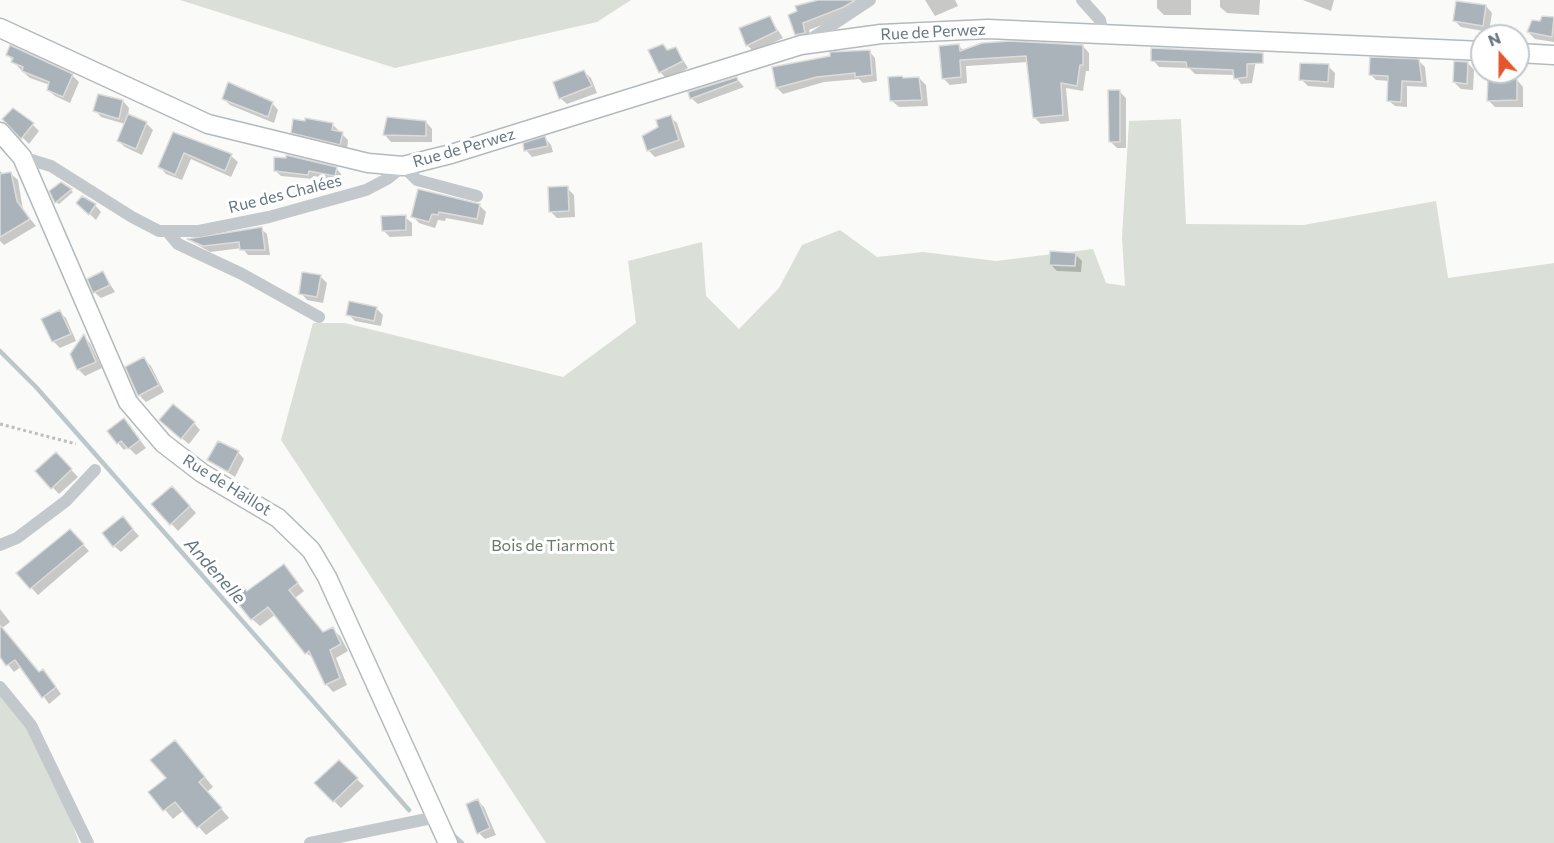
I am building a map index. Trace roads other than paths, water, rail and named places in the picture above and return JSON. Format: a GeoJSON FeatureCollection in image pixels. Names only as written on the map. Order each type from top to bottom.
{"type":"FeatureCollection","features":[{"type":"Feature","properties":{"kind":"street"},"geometry":{"type":"LineString","coordinates":[[801,45],[870,0]]}},
{"type":"Feature","properties":{"kind":"street"},"geometry":{"type":"LineString","coordinates":[[1082,0],[1100,20],[1103,33]]}},
{"type":"Feature","properties":{"kind":"street","name":"Rue de Perwez"},"geometry":{"type":"LineString","coordinates":[[0,28],[208,124],[368,163],[403,166],[451,154],[801,45],[881,34],[988,28],[1470,50]]}},
{"type":"Feature","properties":{"kind":"street"},"geometry":{"type":"LineString","coordinates":[[1530,54],[1554,55]]}},
{"type":"Feature","properties":{"kind":"street","name":"Rue de Haillot"},"geometry":{"type":"LineString","coordinates":[[0,132],[22,157],[128,402],[163,443],[202,473],[278,518],[311,550],[327,577],[448,843]]}},
{"type":"Feature","properties":{"kind":"street","name":"Rue des Chalées"},"geometry":{"type":"LineString","coordinates":[[22,157],[51,166],[132,217],[159,231],[199,231],[269,217],[366,190],[387,179],[403,166]]}},
{"type":"Feature","properties":{"kind":"street","name":"Rue de Perwez"},"geometry":{"type":"LineString","coordinates":[[403,166],[417,180],[477,196]]}},
{"type":"Feature","properties":{"kind":"street","name":"Rue des Chalées"},"geometry":{"type":"LineString","coordinates":[[167,231],[177,244],[242,274],[319,317]]}},
{"type":"Feature","properties":{"kind":"street"},"geometry":{"type":"LineString","coordinates":[[0,545],[16,538],[66,501],[95,470]]}},
{"type":"Feature","properties":{"kind":"street"},"geometry":{"type":"LineString","coordinates":[[0,687],[31,725],[88,843]]}},
{"type":"Feature","properties":{"kind":"street"},"geometry":{"type":"LineString","coordinates":[[310,843],[436,817]]}},
{"type":"Feature","properties":{"kind":"waterway","name":"Andenelle"},"geometry":{"type":"LineString","coordinates":[[0,351],[36,387],[409,810]]}},
{"type":"Feature","properties":{"kind":"waterway","name":"Andenelle"},"geometry":{"type":"LineString","coordinates":[[453,835],[462,843]]}},
{"type":"Feature","properties":{"kind":"park label","name":"Bois de Tiarmont"},"geometry":{"type":"Point","coordinates":[553,546]}}]}
